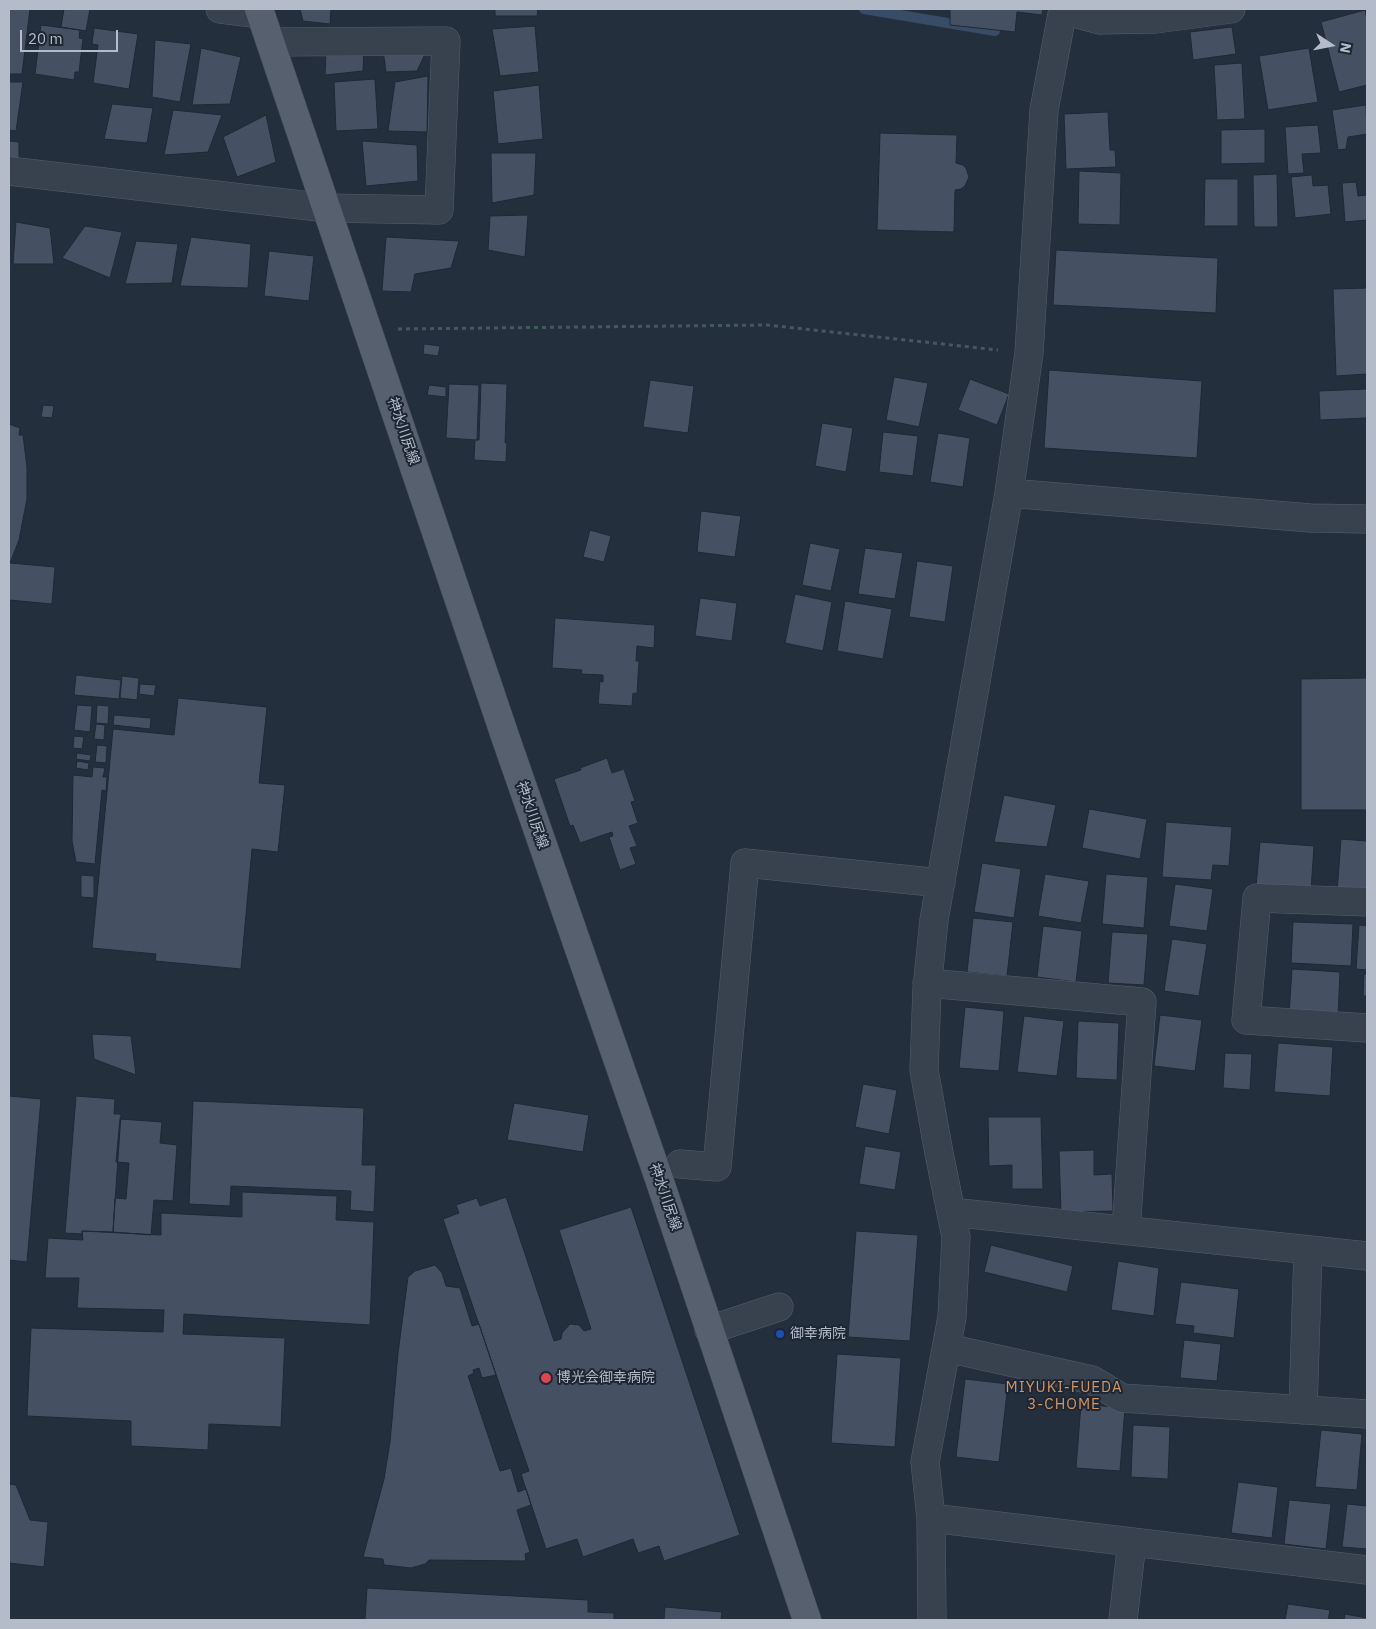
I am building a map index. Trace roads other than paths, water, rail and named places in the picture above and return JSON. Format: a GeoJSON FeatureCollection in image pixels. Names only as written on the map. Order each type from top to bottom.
{"type":"FeatureCollection","features":[{"type":"Feature","properties":{"kind":"main road","name":"神水川尻線"},"geometry":{"type":"LineString","coordinates":[[260,12],[509,748],[658,1176],[807,1620]]}},
{"type":"Feature","properties":{"kind":"street"},"geometry":{"type":"LineString","coordinates":[[220,9],[260,12]]}},
{"type":"Feature","properties":{"kind":"street"},"geometry":{"type":"LineString","coordinates":[[932,1620],[931,1518],[926,1462],[952,1317],[956,1237],[924,1070],[927,983],[934,920],[1009,493],[1029,353],[1044,110],[1063,9],[1100,20],[1156,19],[1231,9]]}},
{"type":"Feature","properties":{"kind":"street"},"geometry":{"type":"LineString","coordinates":[[9,171],[327,208],[439,210],[446,41],[270,42]]}},
{"type":"Feature","properties":{"kind":"street"},"geometry":{"type":"LineString","coordinates":[[1009,493],[1310,518],[1367,519]]}},
{"type":"Feature","properties":{"kind":"street"},"geometry":{"type":"LineString","coordinates":[[680,1164],[717,1167],[745,863],[941,883]]}},
{"type":"Feature","properties":{"kind":"street"},"geometry":{"type":"LineString","coordinates":[[1367,902],[1258,898],[1246,1020],[1367,1028]]}},
{"type":"Feature","properties":{"kind":"street"},"geometry":{"type":"LineString","coordinates":[[927,983],[1142,1002],[1126,1230]]}},
{"type":"Feature","properties":{"kind":"street"},"geometry":{"type":"LineString","coordinates":[[951,1212],[1367,1256]]}},
{"type":"Feature","properties":{"kind":"street"},"geometry":{"type":"LineString","coordinates":[[1303,1410],[1308,1250]]}},
{"type":"Feature","properties":{"kind":"street"},"geometry":{"type":"LineString","coordinates":[[709,1330],[779,1307]]}},
{"type":"Feature","properties":{"kind":"street"},"geometry":{"type":"LineString","coordinates":[[946,1348],[1092,1380],[1122,1398],[1367,1414]]}},
{"type":"Feature","properties":{"kind":"street"},"geometry":{"type":"LineString","coordinates":[[931,1518],[1367,1570]]}},
{"type":"Feature","properties":{"kind":"street"},"geometry":{"type":"LineString","coordinates":[[1123,1620],[1132,1542]]}},
{"type":"Feature","properties":{"kind":"waterway"},"geometry":{"type":"LineString","coordinates":[[864,9],[995,31]]}},
{"type":"Feature","properties":{"kind":"place","name":"御幸病院"},"geometry":{"type":"Point","coordinates":[780,1334]}},
{"type":"Feature","properties":{"kind":"place","name":"博光会御幸病院"},"geometry":{"type":"Point","coordinates":[546,1378]}},
{"type":"Feature","properties":{"kind":"district","name":"MIYUKI-FUEDA 3-CHOME"},"geometry":{"type":"Point","coordinates":[1064,1396]}}]}
